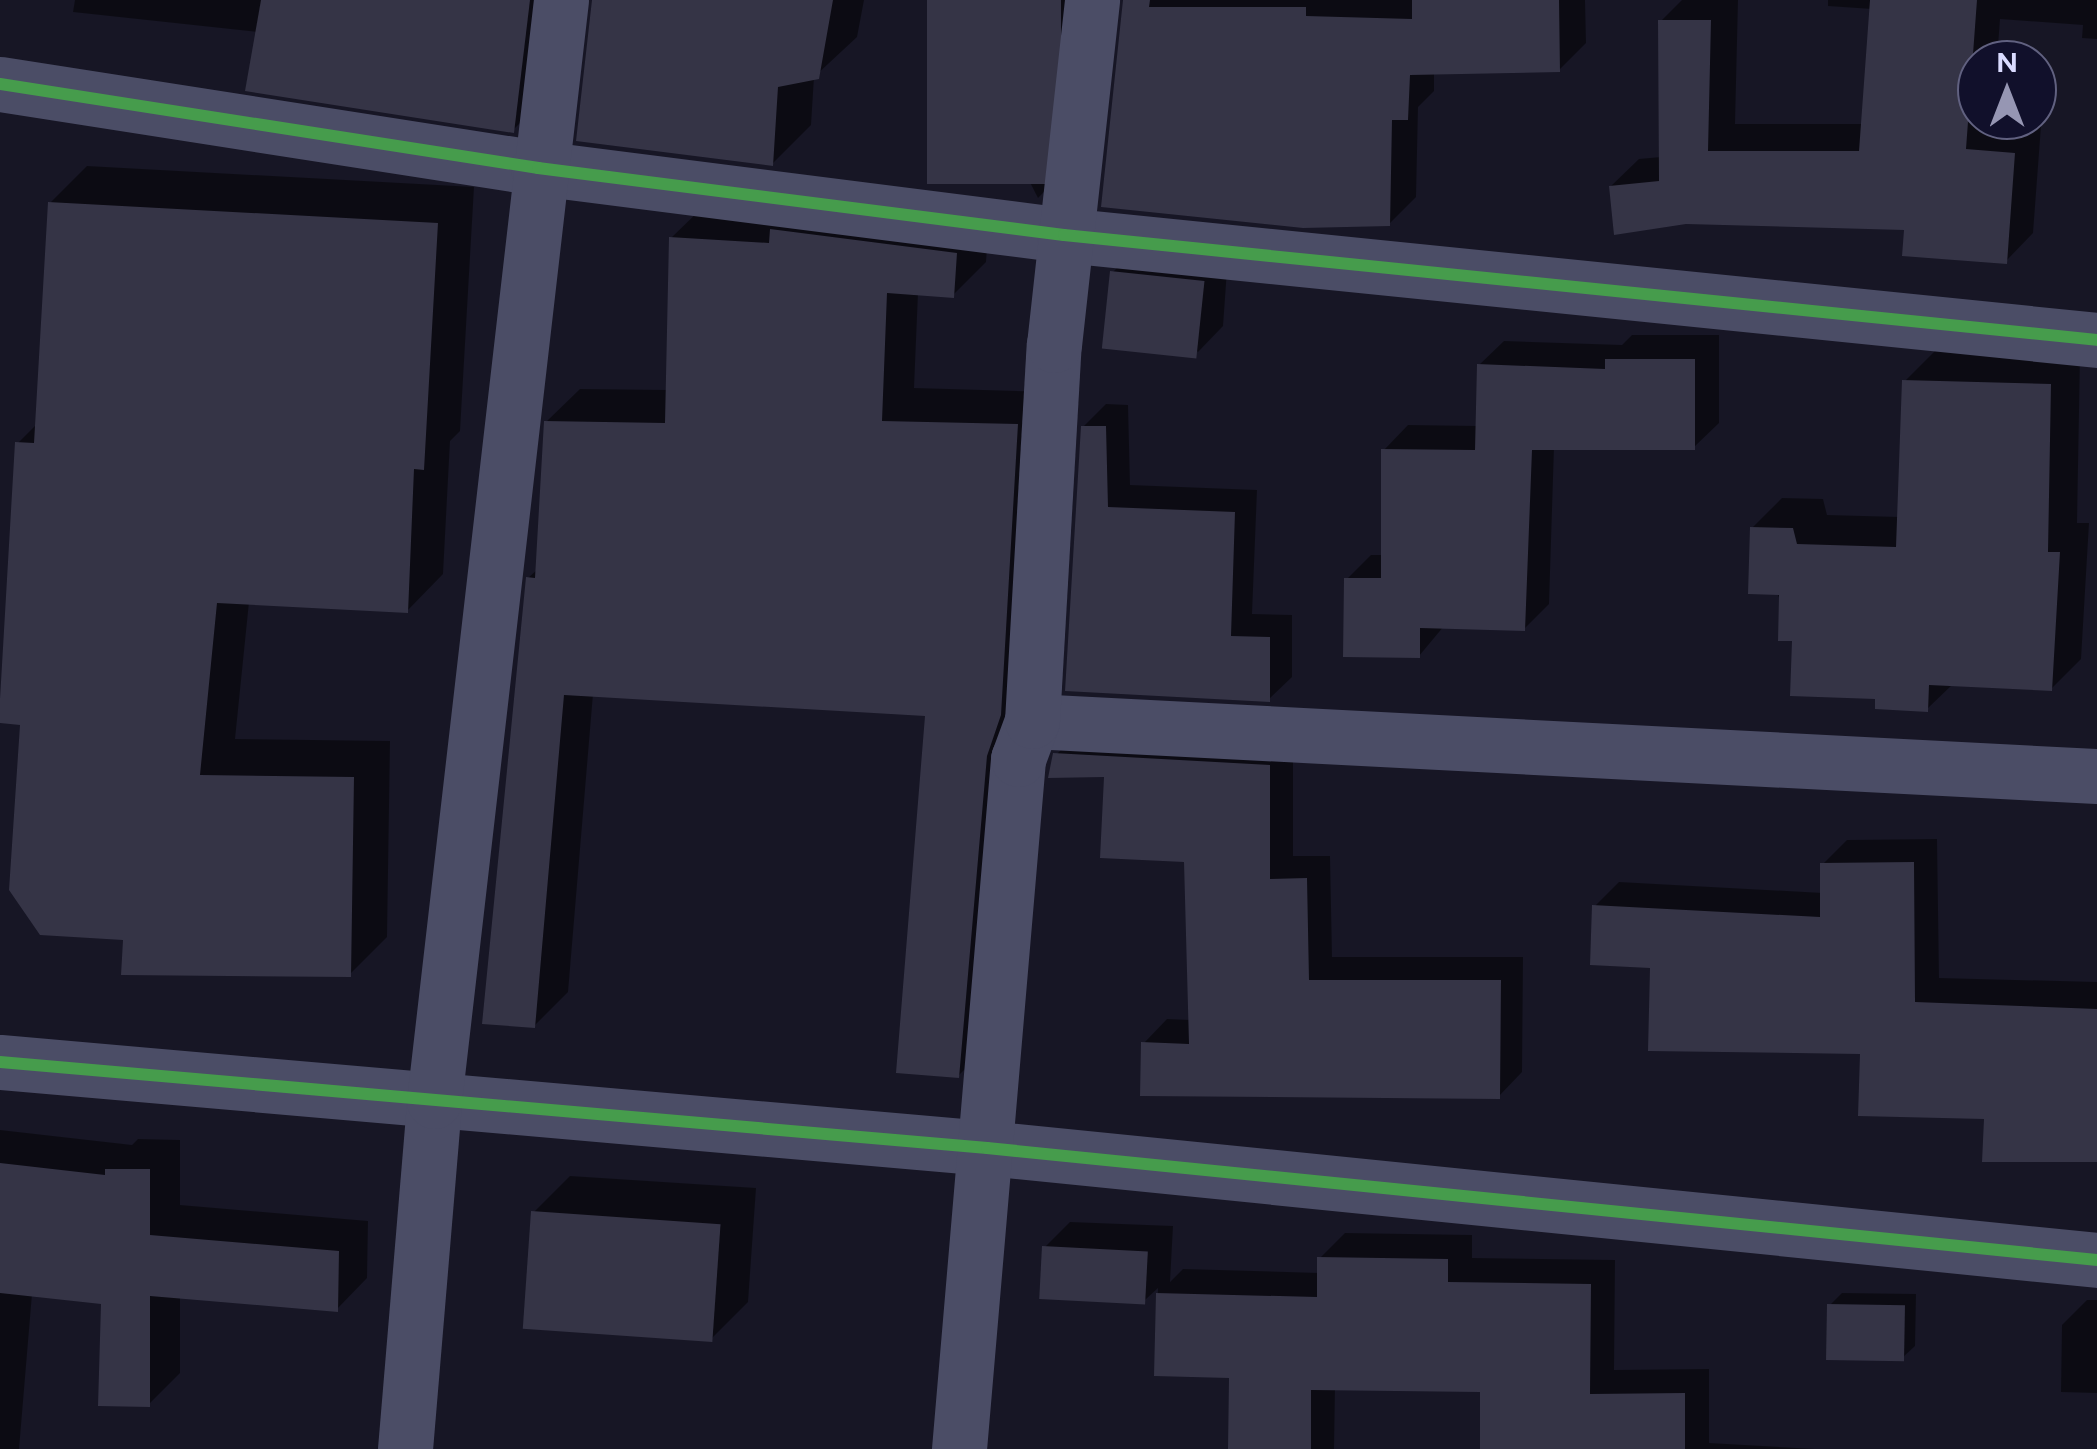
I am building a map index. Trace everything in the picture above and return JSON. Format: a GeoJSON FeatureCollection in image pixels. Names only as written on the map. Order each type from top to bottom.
{"type":"FeatureCollection","features":[{"type":"Feature","properties":{"kind":"street"},"geometry":{"type":"LineString","coordinates":[[405,1449],[434,1101],[538,168],[561,0]]}},
{"type":"Feature","properties":{"kind":"street"},"geometry":{"type":"LineString","coordinates":[[959,1449],[1018,759],[1032,721],[1064,235],[1092,0]]}},
{"type":"Feature","properties":{"kind":"street"},"geometry":{"type":"LineString","coordinates":[[0,84],[538,168],[1064,235],[2097,340]]}},
{"type":"Feature","properties":{"kind":"street"},"geometry":{"type":"LineString","coordinates":[[1032,721],[2097,776]]}},
{"type":"Feature","properties":{"kind":"street"},"geometry":{"type":"LineString","coordinates":[[0,1062],[986,1148],[2097,1260]]}},
{"type":"Feature","properties":{"kind":"building"},"geometry":{"type":"Polygon","coordinates":[[[261,0],[530,0],[514,133],[245,91],[261,0]]]}},
{"type":"Feature","properties":{"kind":"building"},"geometry":{"type":"Polygon","coordinates":[[[592,0],[833,0],[819,79],[778,87],[773,166],[576,141],[592,0]]]}},
{"type":"Feature","properties":{"kind":"building"},"geometry":{"type":"Polygon","coordinates":[[[927,0],[1061,0],[1061,184],[927,184],[927,0]]]}},
{"type":"Feature","properties":{"kind":"building"},"geometry":{"type":"Polygon","coordinates":[[[1123,0],[1150,0],[1149,7],[1306,7],[1306,16],[1412,19],[1412,0],[1559,0],[1560,72],[1410,75],[1408,120],[1392,120],[1390,226],[1303,228],[1101,207],[1123,0]]]}},
{"type":"Feature","properties":{"kind":"building"},"geometry":{"type":"Polygon","coordinates":[[[1870,0],[1977,0],[1974,40],[1957,40],[1957,140],[1967,140],[1966,149],[2015,153],[2007,264],[1902,256],[1904,230],[1686,224],[1614,235],[1609,186],[1659,181],[1658,20],[1711,20],[1708,151],[1859,151],[1870,0]]]}},
{"type":"Feature","properties":{"kind":"building"},"geometry":{"type":"Polygon","coordinates":[[[48,202],[438,223],[424,470],[414,469],[408,613],[217,603],[200,775],[354,777],[351,977],[121,975],[123,940],[40,935],[9,890],[20,725],[0,723],[0,699],[15,442],[34,443],[48,202]]]}},
{"type":"Feature","properties":{"kind":"building"},"geometry":{"type":"Polygon","coordinates":[[[770,229],[957,253],[954,298],[887,293],[882,421],[1018,424],[1001,715],[987,756],[959,1078],[896,1073],[925,716],[564,695],[535,1028],[482,1024],[526,577],[535,578],[544,421],[665,423],[669,237],[769,243],[770,229]]]}},
{"type":"Feature","properties":{"kind":"building"},"geometry":{"type":"Polygon","coordinates":[[[1110,271],[1204,281],[1196,359],[1102,349],[1110,271]]]}},
{"type":"Feature","properties":{"kind":"building"},"geometry":{"type":"Polygon","coordinates":[[[1605,359],[1695,359],[1695,450],[1532,450],[1525,631],[1420,628],[1420,658],[1343,657],[1344,578],[1381,578],[1381,449],[1475,450],[1477,364],[1605,369],[1605,359]]]}},
{"type":"Feature","properties":{"kind":"building"},"geometry":{"type":"Polygon","coordinates":[[[1902,380],[2051,384],[2048,552],[2060,552],[2052,691],[1929,685],[1928,712],[1875,709],[1875,699],[1790,696],[1792,641],[1778,641],[1779,595],[1748,594],[1750,527],[1793,528],[1797,544],[1896,547],[1902,380]]]}},
{"type":"Feature","properties":{"kind":"building"},"geometry":{"type":"Polygon","coordinates":[[[1081,426],[1106,426],[1108,507],[1235,512],[1231,636],[1270,637],[1270,702],[1065,691],[1081,426]]]}},
{"type":"Feature","properties":{"kind":"building"},"geometry":{"type":"Polygon","coordinates":[[[1053,753],[1270,765],[1270,879],[1307,878],[1309,980],[1501,980],[1500,1099],[1140,1096],[1141,1042],[1189,1044],[1184,862],[1100,858],[1104,777],[1048,778],[1053,753]]]}},
{"type":"Feature","properties":{"kind":"building"},"geometry":{"type":"Polygon","coordinates":[[[1914,862],[1915,1002],[2097,1009],[2097,1162],[1982,1162],[1984,1119],[1858,1116],[1860,1054],[1648,1051],[1650,968],[1590,965],[1592,905],[1820,917],[1820,863],[1914,862]]]}},
{"type":"Feature","properties":{"kind":"building"},"geometry":{"type":"Polygon","coordinates":[[[0,1163],[105,1175],[105,1169],[150,1169],[150,1235],[339,1251],[338,1312],[150,1296],[150,1407],[98,1406],[101,1304],[0,1293],[0,1163]]]}},
{"type":"Feature","properties":{"kind":"building"},"geometry":{"type":"Polygon","coordinates":[[[531,1211],[721,1224],[712,1342],[523,1329],[531,1211]]]}},
{"type":"Feature","properties":{"kind":"building"},"geometry":{"type":"Polygon","coordinates":[[[1042,1246],[1148,1252],[1145,1304],[1039,1299],[1042,1246]]]}},
{"type":"Feature","properties":{"kind":"building"},"geometry":{"type":"Polygon","coordinates":[[[1317,1257],[1448,1259],[1448,1282],[1591,1284],[1590,1394],[1685,1393],[1685,1449],[1480,1449],[1480,1392],[1311,1390],[1311,1449],[1228,1449],[1229,1378],[1154,1376],[1156,1293],[1317,1297],[1317,1257]]]}},
{"type":"Feature","properties":{"kind":"building"},"geometry":{"type":"Polygon","coordinates":[[[1827,1304],[1905,1305],[1904,1361],[1826,1360],[1827,1304]]]}},
{"type":"Feature","properties":{"kind":"cycle path"},"geometry":{"type":"LineString","coordinates":[[0,84],[538,168],[1064,235],[2097,340]]}},
{"type":"Feature","properties":{"kind":"cycle path"},"geometry":{"type":"LineString","coordinates":[[0,1062],[987,1148],[2097,1260]]}}]}
